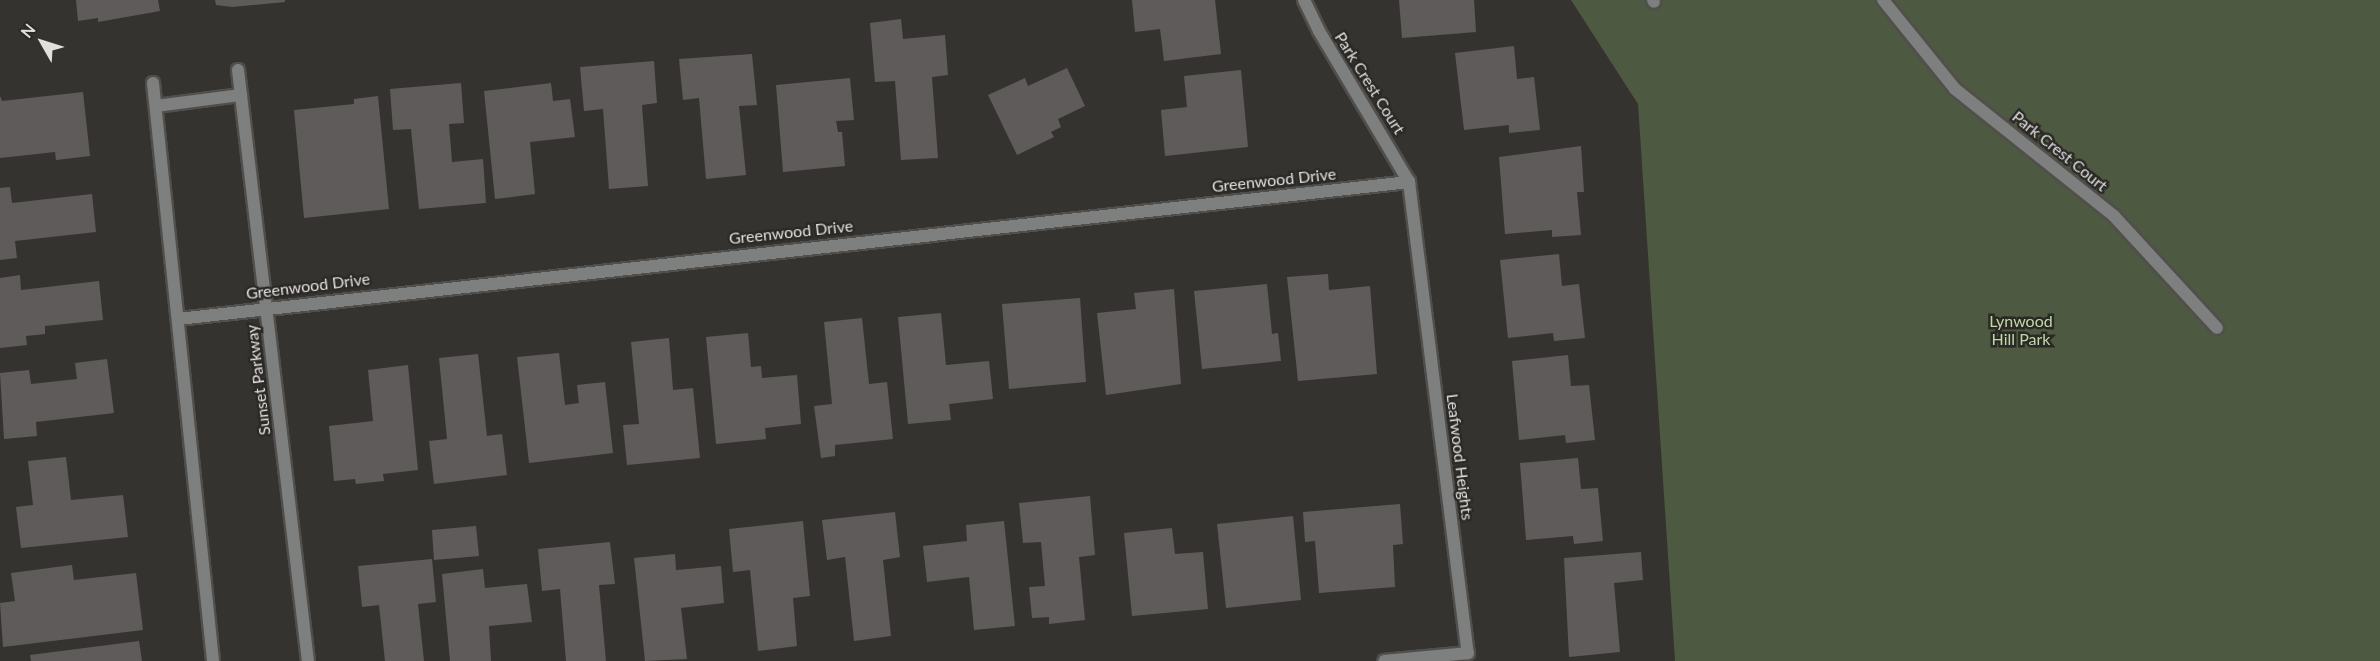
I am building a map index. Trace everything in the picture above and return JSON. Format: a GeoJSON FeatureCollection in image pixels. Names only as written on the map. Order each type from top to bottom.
{"type":"FeatureCollection","features":[{"type":"Feature","properties":{"kind":"street","name":"Park Crest Court"},"geometry":{"type":"LineString","coordinates":[[1304,0],[1318,31],[1409,182]]}},
{"type":"Feature","properties":{"kind":"street","name":"Park Crest Court"},"geometry":{"type":"LineString","coordinates":[[1883,0],[1955,89],[2114,216],[2217,328]]}},
{"type":"Feature","properties":{"kind":"street","name":"Sunset Parkway"},"geometry":{"type":"LineString","coordinates":[[238,70],[308,661]]}},
{"type":"Feature","properties":{"kind":"street"},"geometry":{"type":"LineString","coordinates":[[153,83],[213,661]]}},
{"type":"Feature","properties":{"kind":"street"},"geometry":{"type":"LineString","coordinates":[[156,106],[241,95]]}},
{"type":"Feature","properties":{"kind":"street","name":"Greenwood Drive"},"geometry":{"type":"LineString","coordinates":[[178,319],[266,306],[1409,182]]}},
{"type":"Feature","properties":{"kind":"street","name":"Leafwood Heights"},"geometry":{"type":"LineString","coordinates":[[1384,661],[1468,653],[1409,182]]}},
{"type":"Feature","properties":{"kind":"green space","name":"Lynwood Hill Park"},"geometry":{"type":"Polygon","coordinates":[[[1571,0],[2380,0],[2380,661],[1675,661],[1638,104],[1571,0]]]}},
{"type":"Feature","properties":{"kind":"building"},"geometry":{"type":"Polygon","coordinates":[[[76,0],[158,0],[160,11],[98,22],[98,18],[78,21],[76,0]]]}},
{"type":"Feature","properties":{"kind":"building"},"geometry":{"type":"Polygon","coordinates":[[[215,0],[285,0],[285,2],[232,7],[216,5],[215,0]]]}},
{"type":"Feature","properties":{"kind":"building"},"geometry":{"type":"Polygon","coordinates":[[[1132,0],[1215,0],[1221,54],[1164,61],[1160,29],[1135,32],[1132,0]]]}},
{"type":"Feature","properties":{"kind":"building"},"geometry":{"type":"Polygon","coordinates":[[[1399,0],[1474,0],[1476,32],[1402,38],[1399,0]]]}},
{"type":"Feature","properties":{"kind":"building"},"geometry":{"type":"Polygon","coordinates":[[[901,19],[903,39],[945,35],[948,75],[932,77],[938,158],[901,160],[895,81],[875,82],[870,23],[901,19]]]}},
{"type":"Feature","properties":{"kind":"building"},"geometry":{"type":"Polygon","coordinates":[[[1514,46],[1517,79],[1534,77],[1540,130],[1509,133],[1509,125],[1464,130],[1455,53],[1514,46]]]}},
{"type":"Feature","properties":{"kind":"building"},"geometry":{"type":"Polygon","coordinates":[[[752,54],[757,105],[739,106],[746,175],[706,179],[699,98],[683,100],[679,59],[752,54]]]}},
{"type":"Feature","properties":{"kind":"building"},"geometry":{"type":"Polygon","coordinates":[[[654,61],[657,103],[642,105],[648,186],[609,189],[603,109],[584,111],[580,67],[654,61]]]}},
{"type":"Feature","properties":{"kind":"building"},"geometry":{"type":"Polygon","coordinates":[[[1067,68],[1085,106],[1058,119],[1061,127],[1051,132],[1054,137],[1017,155],[988,95],[1025,78],[1028,86],[1067,68]]]}},
{"type":"Feature","properties":{"kind":"building"},"geometry":{"type":"Polygon","coordinates":[[[1241,70],[1248,147],[1165,156],[1161,110],[1187,107],[1184,76],[1241,70]]]}},
{"type":"Feature","properties":{"kind":"building"},"geometry":{"type":"Polygon","coordinates":[[[850,78],[854,120],[836,121],[838,132],[842,132],[845,166],[783,172],[776,85],[850,78]]]}},
{"type":"Feature","properties":{"kind":"building"},"geometry":{"type":"Polygon","coordinates":[[[461,83],[464,123],[449,124],[452,162],[483,159],[486,203],[419,209],[411,129],[393,130],[390,89],[461,83]]]}},
{"type":"Feature","properties":{"kind":"building"},"geometry":{"type":"Polygon","coordinates":[[[551,83],[553,101],[570,99],[575,137],[530,142],[535,194],[495,199],[484,91],[551,83]]]}},
{"type":"Feature","properties":{"kind":"building"},"geometry":{"type":"Polygon","coordinates":[[[83,92],[90,156],[56,160],[55,152],[0,158],[0,96],[2,101],[83,92]]]}},
{"type":"Feature","properties":{"kind":"building"},"geometry":{"type":"Polygon","coordinates":[[[378,96],[389,209],[304,218],[294,110],[354,104],[354,99],[378,96]]]}},
{"type":"Feature","properties":{"kind":"building"},"geometry":{"type":"Polygon","coordinates":[[[1581,146],[1584,192],[1577,192],[1581,235],[1552,237],[1552,230],[1505,234],[1499,157],[1581,146]]]}},
{"type":"Feature","properties":{"kind":"building"},"geometry":{"type":"Polygon","coordinates":[[[10,187],[12,203],[92,194],[96,232],[15,241],[17,258],[0,260],[0,188],[10,187]]]}},
{"type":"Feature","properties":{"kind":"building"},"geometry":{"type":"Polygon","coordinates":[[[1559,254],[1562,286],[1579,284],[1585,338],[1554,341],[1553,333],[1508,338],[1500,260],[1559,254]]]}},
{"type":"Feature","properties":{"kind":"building"},"geometry":{"type":"Polygon","coordinates":[[[1328,274],[1329,290],[1370,286],[1377,374],[1298,381],[1287,277],[1328,274]]]}},
{"type":"Feature","properties":{"kind":"building"},"geometry":{"type":"Polygon","coordinates":[[[20,275],[21,290],[99,281],[103,320],[45,326],[45,334],[26,336],[27,345],[0,348],[0,278],[20,275]]]}},
{"type":"Feature","properties":{"kind":"building"},"geometry":{"type":"Polygon","coordinates":[[[1267,284],[1272,334],[1278,333],[1281,361],[1202,369],[1194,291],[1267,284]]]}},
{"type":"Feature","properties":{"kind":"building"},"geometry":{"type":"Polygon","coordinates":[[[1174,289],[1181,384],[1106,395],[1097,313],[1136,309],[1134,293],[1174,289]]]}},
{"type":"Feature","properties":{"kind":"building"},"geometry":{"type":"Polygon","coordinates":[[[1080,298],[1086,382],[1009,389],[1002,304],[1080,298]]]}},
{"type":"Feature","properties":{"kind":"building"},"geometry":{"type":"Polygon","coordinates":[[[941,313],[946,365],[989,361],[993,399],[949,404],[951,420],[908,424],[898,317],[941,313]]]}},
{"type":"Feature","properties":{"kind":"building"},"geometry":{"type":"Polygon","coordinates":[[[862,318],[869,384],[887,382],[893,439],[835,445],[835,456],[821,458],[814,406],[832,404],[824,322],[862,318]]]}},
{"type":"Feature","properties":{"kind":"building"},"geometry":{"type":"Polygon","coordinates":[[[748,333],[751,367],[761,366],[762,378],[797,375],[801,424],[765,428],[766,439],[716,444],[706,337],[748,333]]]}},
{"type":"Feature","properties":{"kind":"building"},"geometry":{"type":"Polygon","coordinates":[[[669,338],[673,390],[693,388],[700,458],[627,465],[623,425],[639,424],[631,342],[669,338]]]}},
{"type":"Feature","properties":{"kind":"building"},"geometry":{"type":"Polygon","coordinates":[[[559,353],[565,405],[579,403],[577,385],[605,382],[613,453],[529,463],[517,357],[559,353]]]}},
{"type":"Feature","properties":{"kind":"building"},"geometry":{"type":"Polygon","coordinates":[[[478,354],[487,436],[502,434],[507,475],[434,484],[429,441],[447,439],[439,358],[478,354]]]}},
{"type":"Feature","properties":{"kind":"building"},"geometry":{"type":"Polygon","coordinates":[[[1568,355],[1571,386],[1589,385],[1595,440],[1566,443],[1565,435],[1519,440],[1512,361],[1568,355]]]}},
{"type":"Feature","properties":{"kind":"building"},"geometry":{"type":"Polygon","coordinates":[[[107,359],[114,413],[36,422],[37,436],[4,439],[0,373],[29,370],[31,384],[77,379],[75,363],[107,359]]]}},
{"type":"Feature","properties":{"kind":"building"},"geometry":{"type":"Polygon","coordinates":[[[408,365],[418,470],[383,474],[384,481],[356,484],[355,479],[334,481],[329,426],[373,421],[368,370],[408,365]]]}},
{"type":"Feature","properties":{"kind":"building"},"geometry":{"type":"Polygon","coordinates":[[[66,457],[71,500],[123,495],[128,537],[21,548],[16,507],[33,505],[28,461],[66,457]]]}},
{"type":"Feature","properties":{"kind":"building"},"geometry":{"type":"Polygon","coordinates":[[[1578,458],[1581,489],[1598,488],[1603,541],[1574,544],[1573,536],[1526,540],[1520,463],[1578,458]]]}},
{"type":"Feature","properties":{"kind":"building"},"geometry":{"type":"Polygon","coordinates":[[[1090,496],[1095,555],[1079,557],[1085,620],[1049,624],[1049,617],[1032,618],[1029,587],[1045,586],[1041,542],[1023,543],[1019,503],[1090,496]]]}},
{"type":"Feature","properties":{"kind":"building"},"geometry":{"type":"Polygon","coordinates":[[[1400,504],[1403,544],[1393,545],[1395,587],[1319,593],[1315,541],[1305,542],[1303,512],[1400,504]]]}},
{"type":"Feature","properties":{"kind":"building"},"geometry":{"type":"Polygon","coordinates":[[[895,512],[900,557],[883,560],[891,636],[854,641],[845,557],[827,560],[822,520],[895,512]]]}},
{"type":"Feature","properties":{"kind":"building"},"geometry":{"type":"Polygon","coordinates":[[[1293,516],[1301,600],[1226,608],[1217,524],[1293,516]]]}},
{"type":"Feature","properties":{"kind":"building"},"geometry":{"type":"Polygon","coordinates":[[[803,521],[810,596],[793,598],[797,646],[758,651],[750,570],[733,572],[729,529],[803,521]]]}},
{"type":"Feature","properties":{"kind":"building"},"geometry":{"type":"Polygon","coordinates":[[[1004,521],[1015,626],[974,630],[969,577],[927,582],[923,546],[967,541],[966,525],[1004,521]]]}},
{"type":"Feature","properties":{"kind":"building"},"geometry":{"type":"Polygon","coordinates":[[[476,526],[479,556],[434,560],[432,530],[476,526]]]}},
{"type":"Feature","properties":{"kind":"building"},"geometry":{"type":"Polygon","coordinates":[[[1172,528],[1175,554],[1203,552],[1208,609],[1132,616],[1124,533],[1172,528]]]}},
{"type":"Feature","properties":{"kind":"building"},"geometry":{"type":"Polygon","coordinates":[[[610,542],[615,584],[599,585],[606,661],[566,661],[560,589],[542,591],[538,549],[610,542]]]}},
{"type":"Feature","properties":{"kind":"building"},"geometry":{"type":"Polygon","coordinates":[[[1641,552],[1643,580],[1614,583],[1620,652],[1569,657],[1564,558],[1641,552]]]}},
{"type":"Feature","properties":{"kind":"building"},"geometry":{"type":"Polygon","coordinates":[[[675,554],[676,570],[721,566],[724,603],[681,608],[687,659],[645,661],[634,558],[675,554]]]}},
{"type":"Feature","properties":{"kind":"building"},"geometry":{"type":"Polygon","coordinates":[[[432,559],[436,602],[418,604],[424,661],[385,661],[379,605],[362,607],[358,566],[432,559]]]}},
{"type":"Feature","properties":{"kind":"building"},"geometry":{"type":"Polygon","coordinates":[[[72,565],[74,580],[136,573],[143,630],[3,647],[0,603],[15,601],[11,573],[72,565]]]}},
{"type":"Feature","properties":{"kind":"building"},"geometry":{"type":"Polygon","coordinates":[[[483,569],[485,588],[527,584],[532,622],[489,626],[491,661],[450,661],[442,574],[483,569]]]}},
{"type":"Feature","properties":{"kind":"building"},"geometry":{"type":"Polygon","coordinates":[[[139,641],[142,661],[31,661],[30,655],[139,641]]]}}]}
